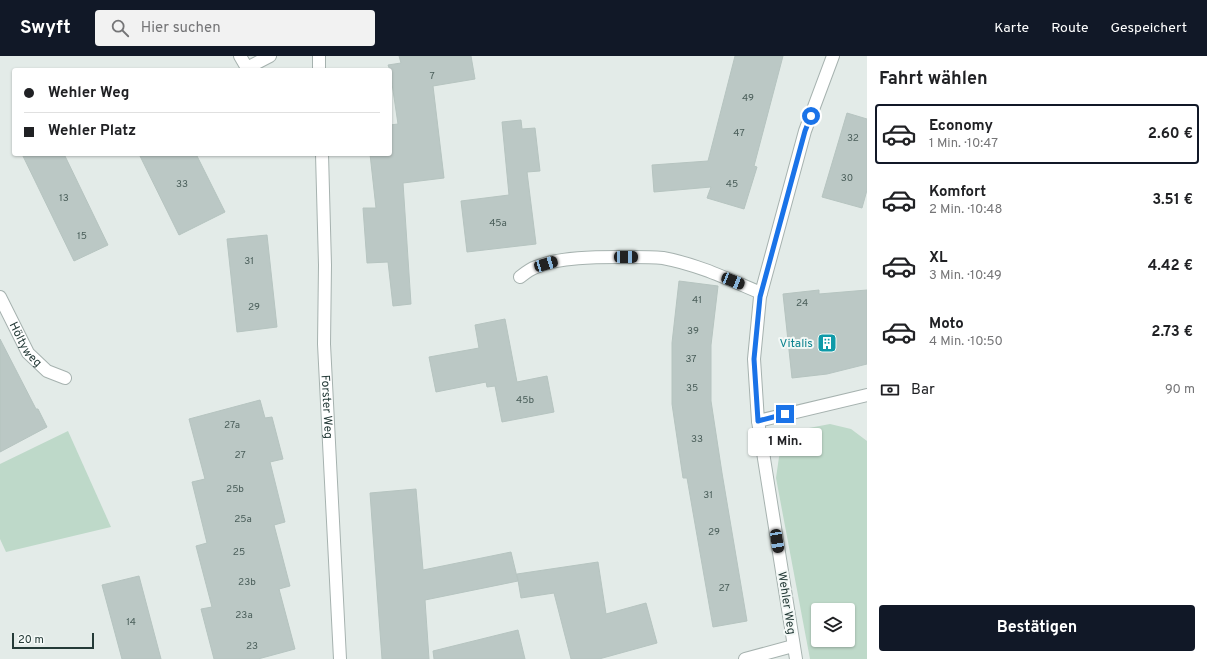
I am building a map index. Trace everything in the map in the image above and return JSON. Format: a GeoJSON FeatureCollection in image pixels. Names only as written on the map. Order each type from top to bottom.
{"type":"FeatureCollection","features":[{"type":"Feature","properties":{"kind":"street"},"geometry":{"type":"LineString","coordinates":[[240,56],[247,68],[270,56]]}},
{"type":"Feature","properties":{"kind":"street"},"geometry":{"type":"LineString","coordinates":[[319,56],[319,68]]}},
{"type":"Feature","properties":{"kind":"street","name":"Wehler Weg"},"geometry":{"type":"LineString","coordinates":[[796,659],[758,421],[754,359],[761,293],[805,131],[833,56]]}},
{"type":"Feature","properties":{"kind":"street","name":"Forster Weg"},"geometry":{"type":"LineString","coordinates":[[322,156],[325,265],[324,344],[340,659]]}},
{"type":"Feature","properties":{"kind":"street"},"geometry":{"type":"LineString","coordinates":[[520,277],[536,267],[557,261],[590,257],[649,257],[663,258],[679,262],[761,293]]}},
{"type":"Feature","properties":{"kind":"street","name":"Höltyweg"},"geometry":{"type":"LineString","coordinates":[[0,297],[28,353],[47,371],[65,378]]}},
{"type":"Feature","properties":{"kind":"street"},"geometry":{"type":"LineString","coordinates":[[758,421],[867,394]]}},
{"type":"Feature","properties":{"kind":"street"},"geometry":{"type":"LineString","coordinates":[[745,659],[793,646]]}},
{"type":"Feature","properties":{"kind":"green space"},"geometry":{"type":"Polygon","coordinates":[[[830,424],[851,429],[867,441],[867,659],[810,659],[776,478],[779,457],[791,439],[809,428],[830,424]]]}},
{"type":"Feature","properties":{"kind":"green space"},"geometry":{"type":"Polygon","coordinates":[[[68,431],[111,527],[6,552],[0,539],[0,464],[68,431]]]}},
{"type":"Feature","properties":{"kind":"building"},"geometry":{"type":"Polygon","coordinates":[[[399,56],[471,56],[475,79],[433,86],[444,178],[403,183],[411,304],[393,306],[388,262],[367,263],[363,208],[376,208],[370,156],[392,156],[392,125],[398,124],[392,84],[392,68],[389,68],[388,65],[401,63],[399,56]]]}},
{"type":"Feature","properties":{"kind":"building"},"geometry":{"type":"Polygon","coordinates":[[[735,56],[783,56],[754,166],[757,167],[744,209],[707,198],[711,187],[654,192],[652,165],[708,161],[735,56]]]}},
{"type":"Feature","properties":{"kind":"building"},"geometry":{"type":"Polygon","coordinates":[[[847,113],[867,119],[867,190],[862,208],[822,197],[847,113]]]}},
{"type":"Feature","properties":{"kind":"building"},"geometry":{"type":"Polygon","coordinates":[[[521,120],[522,129],[535,128],[540,171],[527,172],[536,244],[467,252],[461,201],[509,195],[502,122],[521,120]]]}},
{"type":"Feature","properties":{"kind":"building"},"geometry":{"type":"Polygon","coordinates":[[[23,156],[65,156],[108,245],[74,261],[23,156]]]}},
{"type":"Feature","properties":{"kind":"building"},"geometry":{"type":"Polygon","coordinates":[[[140,156],[197,156],[225,212],[179,235],[140,156]]]}},
{"type":"Feature","properties":{"kind":"building"},"geometry":{"type":"Polygon","coordinates":[[[267,235],[277,327],[237,332],[227,239],[267,235]]]}},
{"type":"Feature","properties":{"kind":"building"},"geometry":{"type":"Polygon","coordinates":[[[679,281],[718,286],[711,345],[711,401],[747,621],[713,627],[687,478],[683,478],[672,404],[672,343],[679,281]]]}},
{"type":"Feature","properties":{"kind":"building","name":"Vitalis"},"geometry":{"type":"Polygon","coordinates":[[[819,290],[819,294],[867,290],[867,364],[827,374],[792,378],[783,294],[819,290]]]}},
{"type":"Feature","properties":{"kind":"building"},"geometry":{"type":"Polygon","coordinates":[[[505,319],[517,382],[547,376],[554,412],[502,422],[495,386],[487,387],[486,382],[436,392],[429,357],[479,348],[475,325],[505,319]]]}},
{"type":"Feature","properties":{"kind":"building"},"geometry":{"type":"Polygon","coordinates":[[[0,339],[36,409],[38,409],[47,427],[0,452],[0,339]]]}},
{"type":"Feature","properties":{"kind":"building"},"geometry":{"type":"Polygon","coordinates":[[[260,400],[265,418],[272,417],[283,459],[270,462],[285,522],[274,525],[290,586],[279,589],[295,649],[258,659],[214,659],[201,609],[212,607],[196,546],[207,543],[192,482],[205,479],[189,419],[260,400]]]}},
{"type":"Feature","properties":{"kind":"building"},"geometry":{"type":"Polygon","coordinates":[[[416,489],[423,570],[511,552],[518,581],[425,600],[429,659],[382,659],[370,493],[416,489]]]}},
{"type":"Feature","properties":{"kind":"building"},"geometry":{"type":"Polygon","coordinates":[[[598,562],[606,614],[646,603],[657,643],[599,659],[571,659],[554,593],[521,598],[517,574],[598,562]]]}},
{"type":"Feature","properties":{"kind":"building"},"geometry":{"type":"Polygon","coordinates":[[[139,576],[161,659],[122,659],[102,585],[139,576]]]}},
{"type":"Feature","properties":{"kind":"building"},"geometry":{"type":"Polygon","coordinates":[[[518,630],[525,659],[434,659],[433,651],[518,630]]]}},
{"type":"Feature","properties":{"kind":"place","name":"Vitalis"},"geometry":{"type":"Point","coordinates":[827,343]}},
{"type":"Feature","properties":{"kind":"route"},"geometry":{"type":"LineString","coordinates":[[785,414],[758,421],[754,359],[760,297],[805,131],[811,116]]}}]}
